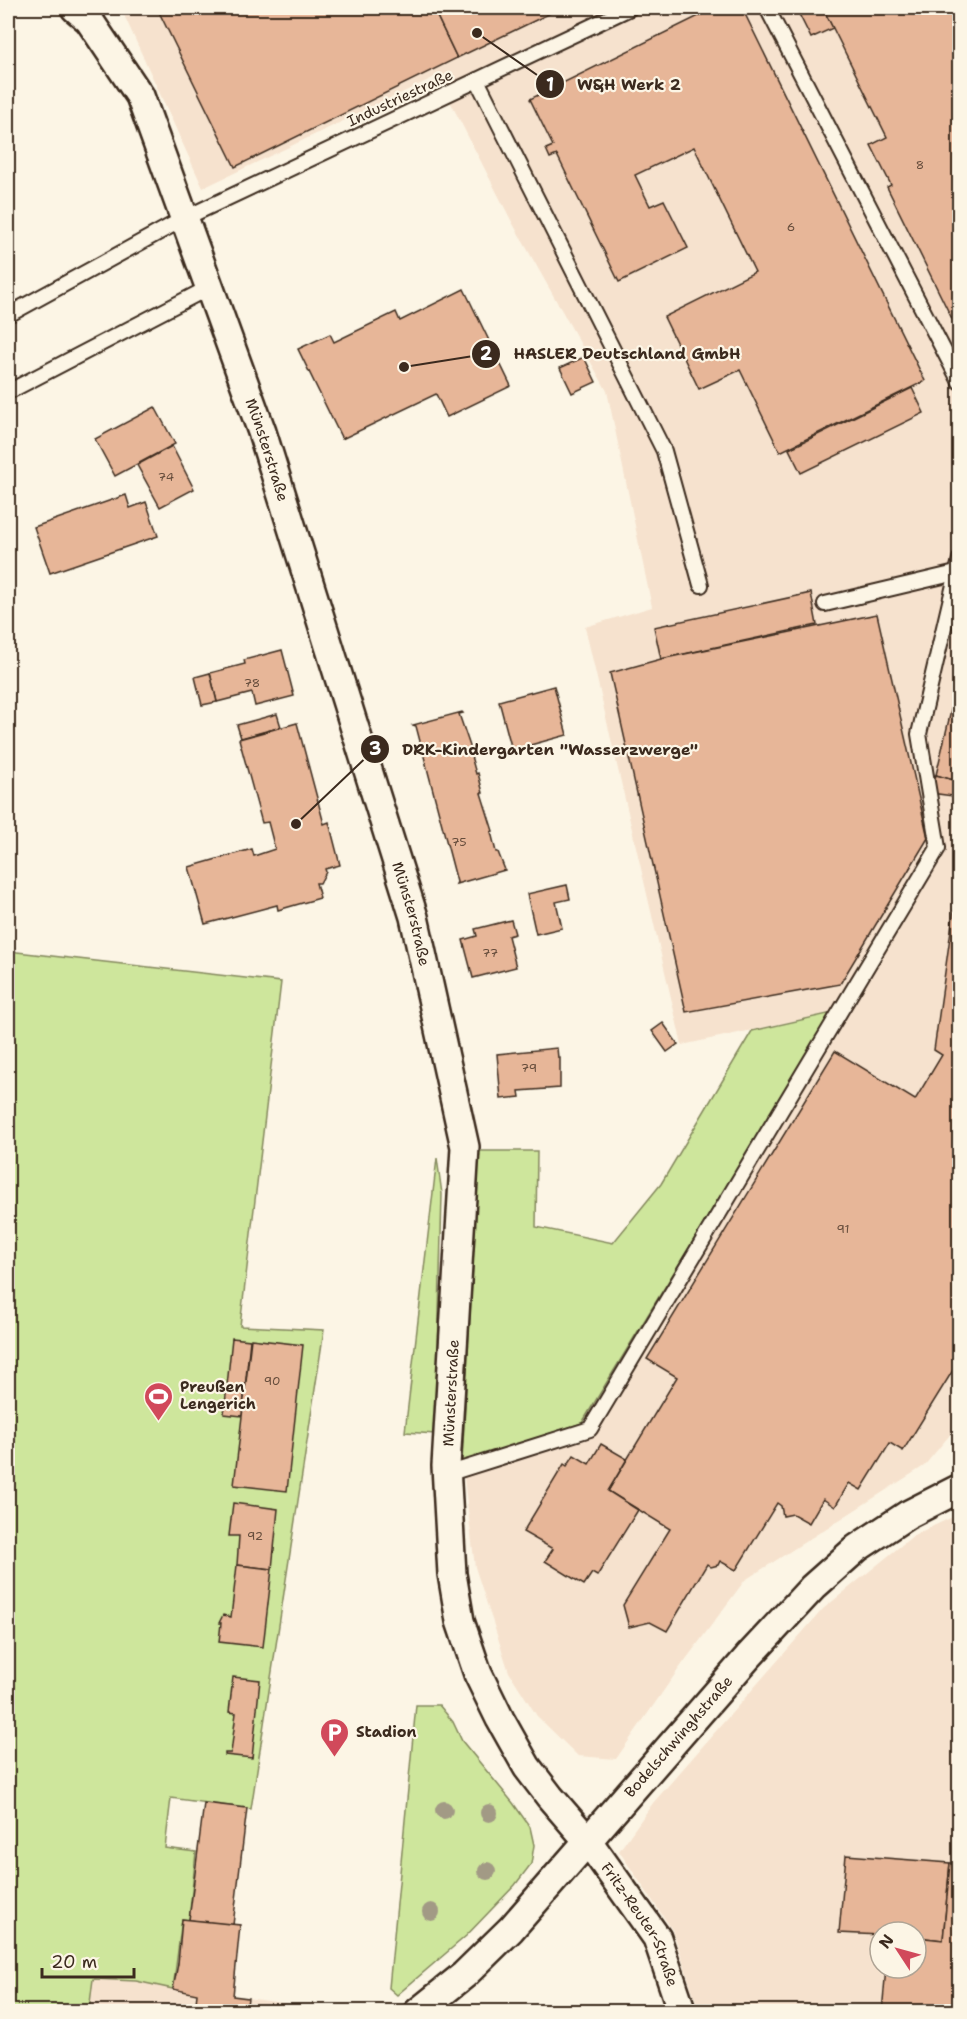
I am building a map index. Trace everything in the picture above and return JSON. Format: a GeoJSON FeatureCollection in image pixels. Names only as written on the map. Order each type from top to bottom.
{"type":"FeatureCollection","features":[{"type":"Feature","properties":{"kind":"street","name":"Münsterstraße"},"geometry":{"type":"LineString","coordinates":[[75,8],[89,20],[140,96],[262,432],[414,917],[465,1147],[447,1474],[452,1574],[460,1621],[478,1674],[527,1767],[588,1841]]}},
{"type":"Feature","properties":{"kind":"street","name":"Bodelschwinghstraße"},"geometry":{"type":"LineString","coordinates":[[418,2012],[464,1975],[503,1937],[748,1657],[813,1587],[857,1548],[907,1515],[960,1488]]}},
{"type":"Feature","properties":{"kind":"street","name":"Fritz-Reuter-Straße"},"geometry":{"type":"LineString","coordinates":[[588,1841],[657,1938],[682,2012]]}},
{"type":"Feature","properties":{"kind":"lane","name":"Industriestraße"},"geometry":{"type":"LineString","coordinates":[[8,315],[185,218],[630,8]]}},
{"type":"Feature","properties":{"kind":"lane"},"geometry":{"type":"LineString","coordinates":[[767,8],[960,382]]}},
{"type":"Feature","properties":{"kind":"lane"},"geometry":{"type":"LineString","coordinates":[[477,80],[664,451],[701,585]]}},
{"type":"Feature","properties":{"kind":"lane"},"geometry":{"type":"LineString","coordinates":[[8,392],[210,287]]}},
{"type":"Feature","properties":{"kind":"lane"},"geometry":{"type":"LineString","coordinates":[[447,1474],[590,1429],[938,848],[919,734],[958,566],[825,604]]}},
{"type":"Feature","properties":{"kind":"shaded area"},"geometry":{"type":"Polygon","coordinates":[[[115,8],[959,8],[959,1424],[924,1466],[745,1580],[616,1759],[578,1756],[537,1716],[509,1672],[475,1567],[462,1462],[582,1423],[831,1013],[682,1045],[585,627],[652,607],[607,391],[512,222],[437,76],[203,188],[124,15],[115,8]]]}},
{"type":"Feature","properties":{"kind":"shaded area"},"geometry":{"type":"Polygon","coordinates":[[[959,1514],[959,2011],[699,2011],[673,1931],[619,1851],[653,1803],[823,1609],[914,1535],[959,1514]]]}},
{"type":"Feature","properties":{"kind":"shaded area"},"geometry":{"type":"Polygon","coordinates":[[[182,1919],[240,1925],[233,1996],[318,2008],[320,2011],[89,2012],[93,1979],[136,1981],[173,1989],[182,1919]]]}},
{"type":"Feature","properties":{"kind":"green space","name":"Preußen Lengerich"},"geometry":{"type":"Polygon","coordinates":[[[8,951],[281,982],[240,1326],[324,1330],[251,1809],[171,1798],[165,1848],[196,1852],[189,1920],[182,1919],[173,1989],[136,1981],[93,1979],[89,2011],[8,2011],[8,951]]]}},
{"type":"Feature","properties":{"kind":"green space"},"geometry":{"type":"Polygon","coordinates":[[[832,1013],[582,1423],[462,1462],[479,1151],[537,1151],[536,1227],[613,1243],[661,1184],[752,1031],[832,1013]]]}},
{"type":"Feature","properties":{"kind":"green space"},"geometry":{"type":"Polygon","coordinates":[[[437,1158],[442,1194],[436,1434],[405,1432],[437,1158]]]}},
{"type":"Feature","properties":{"kind":"green space"},"geometry":{"type":"Polygon","coordinates":[[[416,1705],[439,1705],[453,1722],[462,1741],[530,1827],[534,1845],[531,1864],[515,1885],[466,1936],[397,1995],[389,1988],[416,1705]]]}},
{"type":"Feature","properties":{"kind":"building"},"geometry":{"type":"Polygon","coordinates":[[[157,8],[433,8],[457,58],[235,167],[157,8]]]}},
{"type":"Feature","properties":{"kind":"building"},"geometry":{"type":"Polygon","coordinates":[[[433,8],[561,8],[457,58],[433,8]]]}},
{"type":"Feature","properties":{"kind":"building"},"geometry":{"type":"Polygon","coordinates":[[[715,8],[742,8],[925,381],[780,452],[740,370],[699,389],[664,317],[755,272],[694,147],[635,175],[650,206],[664,200],[688,248],[619,282],[557,155],[550,158],[546,149],[553,146],[530,99],[715,8]]]}},
{"type":"Feature","properties":{"kind":"building"},"geometry":{"type":"Polygon","coordinates":[[[796,8],[823,8],[833,28],[811,38],[796,8]]]}},
{"type":"Feature","properties":{"kind":"building"},"geometry":{"type":"Polygon","coordinates":[[[823,8],[960,8],[960,335],[887,187],[891,185],[871,145],[887,137],[823,8]]]}},
{"type":"Feature","properties":{"kind":"building"},"geometry":{"type":"Polygon","coordinates":[[[464,289],[511,386],[447,417],[436,394],[342,439],[298,349],[330,334],[334,342],[396,312],[400,321],[464,289]]]}},
{"type":"Feature","properties":{"kind":"building"},"geometry":{"type":"Polygon","coordinates":[[[584,357],[596,382],[572,393],[560,368],[584,357]]]}},
{"type":"Feature","properties":{"kind":"building"},"geometry":{"type":"Polygon","coordinates":[[[912,388],[924,413],[801,473],[789,449],[912,388]]]}},
{"type":"Feature","properties":{"kind":"building"},"geometry":{"type":"Polygon","coordinates":[[[155,407],[175,444],[115,476],[95,439],[155,407]]]}},
{"type":"Feature","properties":{"kind":"building"},"geometry":{"type":"Polygon","coordinates":[[[172,446],[194,489],[160,507],[137,465],[172,446]]]}},
{"type":"Feature","properties":{"kind":"building"},"geometry":{"type":"Polygon","coordinates":[[[126,495],[130,508],[146,502],[158,536],[50,573],[34,527],[126,495]]]}},
{"type":"Feature","properties":{"kind":"building"},"geometry":{"type":"Polygon","coordinates":[[[811,593],[817,625],[661,659],[654,627],[811,593]]]}},
{"type":"Feature","properties":{"kind":"building"},"geometry":{"type":"Polygon","coordinates":[[[877,614],[928,838],[840,984],[686,1012],[610,673],[661,659],[877,614]]]}},
{"type":"Feature","properties":{"kind":"building"},"geometry":{"type":"Polygon","coordinates":[[[282,650],[294,696],[255,706],[252,693],[217,702],[210,673],[245,664],[244,660],[282,650]]]}},
{"type":"Feature","properties":{"kind":"building"},"geometry":{"type":"Polygon","coordinates":[[[960,672],[960,782],[936,775],[960,672]]]}},
{"type":"Feature","properties":{"kind":"building"},"geometry":{"type":"Polygon","coordinates":[[[210,673],[217,702],[202,705],[195,677],[210,673]]]}},
{"type":"Feature","properties":{"kind":"building"},"geometry":{"type":"Polygon","coordinates":[[[554,686],[567,735],[512,750],[499,701],[554,686]]]}},
{"type":"Feature","properties":{"kind":"building"},"geometry":{"type":"Polygon","coordinates":[[[462,712],[459,714],[473,755],[471,756],[476,774],[478,773],[496,852],[505,870],[456,884],[416,726],[413,725],[462,712]]]}},
{"type":"Feature","properties":{"kind":"building"},"geometry":{"type":"Polygon","coordinates":[[[277,714],[281,727],[241,738],[237,725],[277,714]]]}},
{"type":"Feature","properties":{"kind":"building"},"geometry":{"type":"Polygon","coordinates":[[[297,723],[324,824],[329,822],[340,865],[325,869],[326,872],[320,883],[316,883],[320,898],[278,910],[277,905],[205,924],[189,867],[252,849],[254,856],[275,849],[268,822],[262,823],[239,739],[297,723]]]}},
{"type":"Feature","properties":{"kind":"building"},"geometry":{"type":"Polygon","coordinates":[[[936,775],[960,782],[960,797],[931,793],[936,775]]]}},
{"type":"Feature","properties":{"kind":"building"},"geometry":{"type":"Polygon","coordinates":[[[960,866],[960,1359],[903,1451],[890,1443],[861,1490],[849,1483],[835,1507],[823,1499],[809,1523],[793,1514],[783,1516],[781,1506],[777,1503],[736,1570],[720,1561],[718,1565],[711,1567],[707,1564],[667,1631],[650,1622],[629,1627],[623,1605],[670,1529],[608,1491],[677,1377],[647,1359],[835,1051],[915,1100],[942,1055],[934,1050],[960,866]]]}},
{"type":"Feature","properties":{"kind":"building"},"geometry":{"type":"Polygon","coordinates":[[[567,885],[570,899],[556,902],[562,928],[536,934],[527,894],[567,885]]]}},
{"type":"Feature","properties":{"kind":"building"},"geometry":{"type":"Polygon","coordinates":[[[511,920],[515,934],[508,936],[516,967],[473,978],[463,940],[477,936],[475,929],[511,920]]]}},
{"type":"Feature","properties":{"kind":"building"},"geometry":{"type":"Polygon","coordinates":[[[663,1023],[678,1044],[667,1052],[652,1031],[663,1023]]]}},
{"type":"Feature","properties":{"kind":"building"},"geometry":{"type":"Polygon","coordinates":[[[557,1048],[558,1058],[560,1058],[560,1088],[519,1091],[520,1097],[501,1099],[497,1054],[557,1048]]]}},
{"type":"Feature","properties":{"kind":"building"},"geometry":{"type":"Polygon","coordinates":[[[232,1338],[250,1340],[242,1416],[224,1414],[232,1338]]]}},
{"type":"Feature","properties":{"kind":"building"},"geometry":{"type":"Polygon","coordinates":[[[251,1339],[303,1345],[287,1491],[234,1485],[251,1339]]]}},
{"type":"Feature","properties":{"kind":"building"},"geometry":{"type":"Polygon","coordinates":[[[601,1444],[627,1459],[608,1491],[638,1510],[597,1576],[592,1573],[584,1585],[545,1561],[553,1549],[523,1532],[564,1464],[567,1466],[574,1455],[589,1464],[601,1444]]]}},
{"type":"Feature","properties":{"kind":"building"},"geometry":{"type":"Polygon","coordinates":[[[233,1503],[278,1509],[272,1569],[237,1565],[239,1536],[229,1536],[233,1503]]]}},
{"type":"Feature","properties":{"kind":"building"},"geometry":{"type":"Polygon","coordinates":[[[237,1565],[272,1569],[263,1647],[219,1642],[221,1623],[219,1623],[223,1615],[231,1617],[237,1565]]]}},
{"type":"Feature","properties":{"kind":"building"},"geometry":{"type":"Polygon","coordinates":[[[233,1677],[260,1680],[252,1758],[225,1755],[225,1753],[231,1753],[236,1713],[229,1712],[233,1677]]]}},
{"type":"Feature","properties":{"kind":"building"},"geometry":{"type":"Polygon","coordinates":[[[204,1803],[247,1808],[233,1925],[189,1920],[204,1803]]]}},
{"type":"Feature","properties":{"kind":"building"},"geometry":{"type":"Polygon","coordinates":[[[846,1855],[950,1863],[943,1940],[928,1938],[928,1920],[868,1920],[868,1934],[839,1933],[846,1855]]]}},
{"type":"Feature","properties":{"kind":"building"},"geometry":{"type":"Polygon","coordinates":[[[950,1863],[960,1863],[960,2012],[882,2012],[885,1980],[928,1980],[928,1938],[943,1940],[950,1863]]]}},
{"type":"Feature","properties":{"kind":"building"},"geometry":{"type":"Polygon","coordinates":[[[182,1919],[240,1925],[233,1996],[248,1998],[246,2012],[195,2012],[197,1994],[173,1989],[182,1919]]]}},
{"type":"Feature","properties":{"kind":"place","name":"W&H Werk 2"},"geometry":{"type":"Point","coordinates":[477,33]}},
{"type":"Feature","properties":{"kind":"place","name":"HASLER Deutschland GmbH"},"geometry":{"type":"Point","coordinates":[404,367]}},
{"type":"Feature","properties":{"kind":"place","name":"DRK-Kindergarten \"Wasserzwerge\""},"geometry":{"type":"Point","coordinates":[296,824]}},
{"type":"Feature","properties":{"kind":"place","name":"Preußen Lengerich"},"geometry":{"type":"Point","coordinates":[159,1422]}},
{"type":"Feature","properties":{"kind":"place","name":"Stadion"},"geometry":{"type":"Point","coordinates":[335,1758]}}]}
